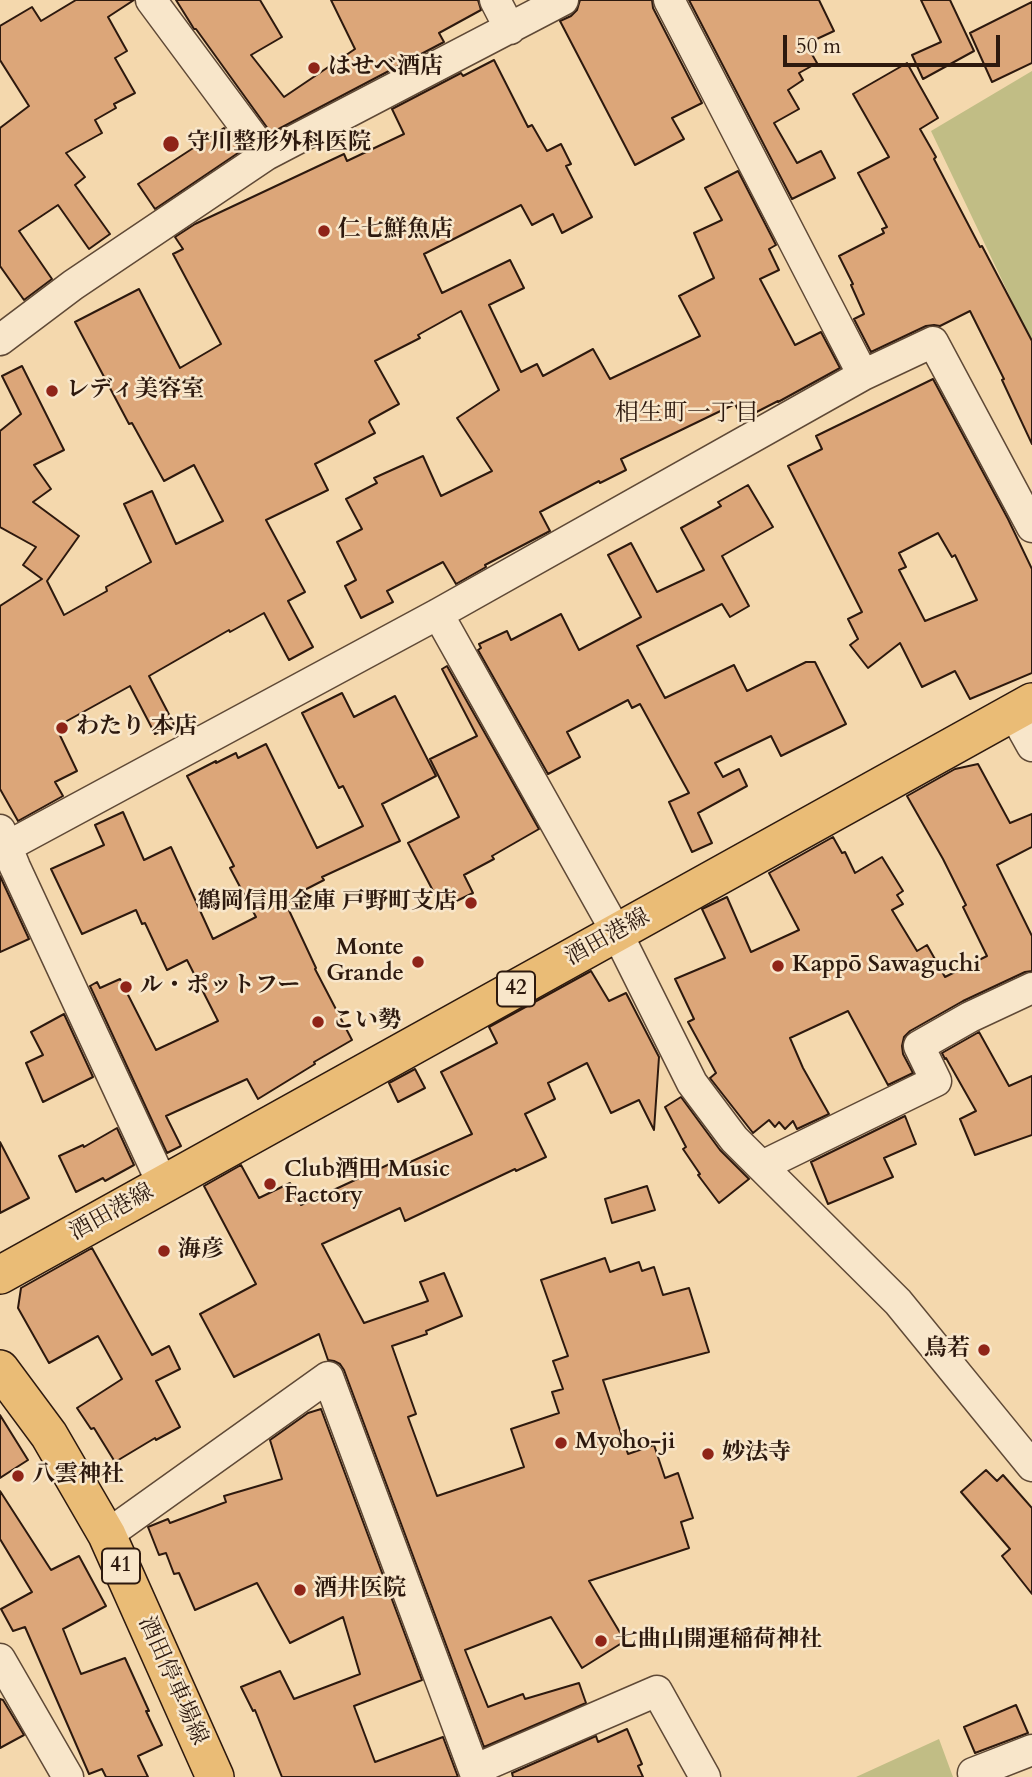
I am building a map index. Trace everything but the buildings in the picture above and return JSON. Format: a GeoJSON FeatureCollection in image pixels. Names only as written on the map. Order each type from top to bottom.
{"type":"FeatureCollection","features":[{"type":"Feature","properties":{"kind":"main road","name":"酒田港線"},"geometry":{"type":"LineString","coordinates":[[0,1275],[1022,707]]}},
{"type":"Feature","properties":{"kind":"main road","name":"酒田停車場線"},"geometry":{"type":"LineString","coordinates":[[0,1369],[49,1434],[107,1535],[215,1777]]}},
{"type":"Feature","properties":{"kind":"street"},"geometry":{"type":"LineString","coordinates":[[150,0],[266,155]]}},
{"type":"Feature","properties":{"kind":"street"},"geometry":{"type":"LineString","coordinates":[[495,0],[510,29]]}},
{"type":"Feature","properties":{"kind":"street"},"geometry":{"type":"LineString","coordinates":[[0,340],[73,285],[266,155],[563,0]]}},
{"type":"Feature","properties":{"kind":"street"},"geometry":{"type":"LineString","coordinates":[[669,0],[863,375]]}},
{"type":"Feature","properties":{"kind":"street"},"geometry":{"type":"LineString","coordinates":[[163,1185],[6,854],[863,375],[933,342],[1028,510]]}},
{"type":"Feature","properties":{"kind":"street"},"geometry":{"type":"LineString","coordinates":[[438,614],[617,933],[692,1083],[733,1139],[898,1302],[1032,1466]]}},
{"type":"Feature","properties":{"kind":"street"},"geometry":{"type":"LineString","coordinates":[[1022,707],[1032,746]]}},
{"type":"Feature","properties":{"kind":"street"},"geometry":{"type":"LineString","coordinates":[[762,1166],[936,1081],[919,1046],[970,1017],[1032,988]]}},
{"type":"Feature","properties":{"kind":"street"},"geometry":{"type":"LineString","coordinates":[[107,1535],[328,1377],[474,1770],[657,1691],[705,1777]]}},
{"type":"Feature","properties":{"kind":"street"},"geometry":{"type":"LineString","coordinates":[[0,1659],[68,1777]]}},
{"type":"Feature","properties":{"kind":"street"},"geometry":{"type":"LineString","coordinates":[[974,1777],[973,1773],[1032,1750]]}},
{"type":"Feature","properties":{"kind":"shaded area"},"geometry":{"type":"Polygon","coordinates":[[[1032,71],[1032,343],[931,131],[1032,71]]]}},
{"type":"Feature","properties":{"kind":"shaded area"},"geometry":{"type":"Polygon","coordinates":[[[939,1739],[953,1777],[856,1777],[939,1739]]]}},
{"type":"Feature","properties":{"kind":"place","name":"はせべ酒店"},"geometry":{"type":"Point","coordinates":[314,68]}},
{"type":"Feature","properties":{"kind":"place","name":"守川整形外科医院"},"geometry":{"type":"Point","coordinates":[171,144]}},
{"type":"Feature","properties":{"kind":"place","name":"仁七鮮魚店"},"geometry":{"type":"Point","coordinates":[324,231]}},
{"type":"Feature","properties":{"kind":"place","name":"レディ美容室"},"geometry":{"type":"Point","coordinates":[52,391]}},
{"type":"Feature","properties":{"kind":"place","name":"わたり 本店"},"geometry":{"type":"Point","coordinates":[62,728]}},
{"type":"Feature","properties":{"kind":"place","name":"鶴岡信用金庫 戸野町支店"},"geometry":{"type":"Point","coordinates":[471,903]}},
{"type":"Feature","properties":{"kind":"place","name":"Monte Grande"},"geometry":{"type":"Point","coordinates":[418,962]}},
{"type":"Feature","properties":{"kind":"place","name":"Kappō Sawaguchi"},"geometry":{"type":"Point","coordinates":[778,966]}},
{"type":"Feature","properties":{"kind":"place","name":"ル・ポットフー"},"geometry":{"type":"Point","coordinates":[126,987]}},
{"type":"Feature","properties":{"kind":"place","name":"こい勢"},"geometry":{"type":"Point","coordinates":[318,1022]}},
{"type":"Feature","properties":{"kind":"place","name":"Club酒田 Music Factory"},"geometry":{"type":"Point","coordinates":[270,1184]}},
{"type":"Feature","properties":{"kind":"place","name":"海彦"},"geometry":{"type":"Point","coordinates":[164,1251]}},
{"type":"Feature","properties":{"kind":"place","name":"鳥若"},"geometry":{"type":"Point","coordinates":[984,1350]}},
{"type":"Feature","properties":{"kind":"place","name":"Myoho-ji"},"geometry":{"type":"Point","coordinates":[561,1443]}},
{"type":"Feature","properties":{"kind":"place","name":"妙法寺"},"geometry":{"type":"Point","coordinates":[708,1454]}},
{"type":"Feature","properties":{"kind":"place","name":"八雲神社"},"geometry":{"type":"Point","coordinates":[18,1476]}},
{"type":"Feature","properties":{"kind":"place","name":"酒井医院"},"geometry":{"type":"Point","coordinates":[300,1590]}},
{"type":"Feature","properties":{"kind":"place","name":"七曲山開運稲荷神社"},"geometry":{"type":"Point","coordinates":[601,1641]}},
{"type":"Feature","properties":{"kind":"district","name":"相生町一丁目"},"geometry":{"type":"Point","coordinates":[687,414]}}]}
